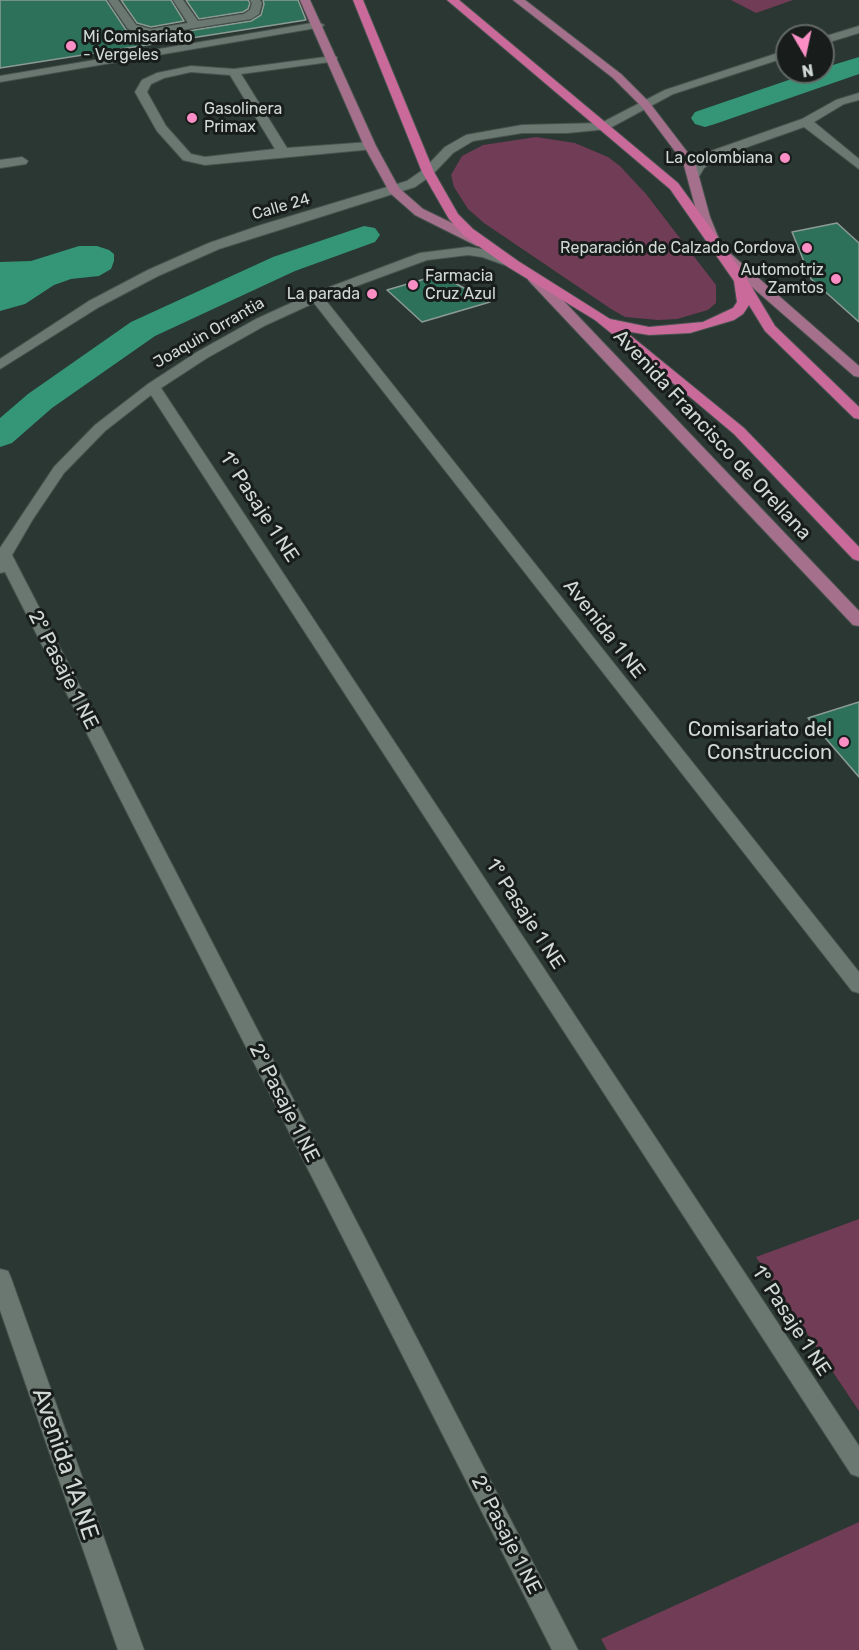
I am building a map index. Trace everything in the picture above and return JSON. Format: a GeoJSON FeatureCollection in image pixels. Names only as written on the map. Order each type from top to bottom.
{"type":"FeatureCollection","features":[{"type":"Feature","properties":{"kind":"highway","name":"Avenida Francisco de Orellana"},"geometry":{"type":"LineString","coordinates":[[358,0],[428,172],[453,216],[484,244],[513,264],[600,317],[739,431],[859,556]]}},
{"type":"Feature","properties":{"kind":"highway"},"geometry":{"type":"LineString","coordinates":[[452,0],[674,186],[726,257],[770,328],[859,415]]}},
{"type":"Feature","properties":{"kind":"highway"},"geometry":{"type":"LineString","coordinates":[[600,317],[631,328],[650,331],[690,329],[707,325],[729,317],[738,311],[744,302],[737,274]]}},
{"type":"Feature","properties":{"kind":"main road","name":"Avenida Francisco de Orellana"},"geometry":{"type":"LineString","coordinates":[[305,0],[370,146],[394,190],[419,212],[484,244]]}},
{"type":"Feature","properties":{"kind":"main road"},"geometry":{"type":"LineString","coordinates":[[518,0],[617,76],[645,104],[682,150],[694,175],[704,217],[713,239]]}},
{"type":"Feature","properties":{"kind":"main road"},"geometry":{"type":"LineString","coordinates":[[726,257],[859,373]]}},
{"type":"Feature","properties":{"kind":"main road","name":"Avenida Francisco de Orellana"},"geometry":{"type":"LineString","coordinates":[[534,278],[622,368],[859,621]]}},
{"type":"Feature","properties":{"kind":"street"},"geometry":{"type":"LineString","coordinates":[[113,0],[132,27],[139,31],[151,32],[247,17],[255,12],[257,3],[255,0]]}},
{"type":"Feature","properties":{"kind":"street"},"geometry":{"type":"LineString","coordinates":[[178,0],[196,26]]}},
{"type":"Feature","properties":{"kind":"street"},"geometry":{"type":"LineString","coordinates":[[0,79],[318,25]]}},
{"type":"Feature","properties":{"kind":"street"},"geometry":{"type":"LineString","coordinates":[[835,37],[859,29]]}},
{"type":"Feature","properties":{"kind":"street"},"geometry":{"type":"LineString","coordinates":[[604,126],[669,92],[775,57]]}},
{"type":"Feature","properties":{"kind":"street"},"geometry":{"type":"LineString","coordinates":[[333,59],[234,72],[191,69],[161,75],[146,82],[141,92],[161,128],[187,157],[205,161],[283,152],[370,146]]}},
{"type":"Feature","properties":{"kind":"street"},"geometry":{"type":"LineString","coordinates":[[234,72],[283,152]]}},
{"type":"Feature","properties":{"kind":"street"},"geometry":{"type":"LineString","coordinates":[[694,175],[699,166],[716,154],[806,122],[840,102],[859,96]]}},
{"type":"Feature","properties":{"kind":"street"},"geometry":{"type":"LineString","coordinates":[[806,122],[859,165]]}},
{"type":"Feature","properties":{"kind":"street","name":"Calle 24"},"geometry":{"type":"LineString","coordinates":[[0,365],[94,304],[153,273],[214,246],[266,228],[411,184],[428,172],[449,150],[470,138],[522,129],[583,129],[604,126]]}},
{"type":"Feature","properties":{"kind":"street"},"geometry":{"type":"LineString","coordinates":[[0,164],[22,160]]}},
{"type":"Feature","properties":{"kind":"street","name":"Joaquin Orrantia"},"geometry":{"type":"LineString","coordinates":[[2,563],[25,519],[59,470],[100,428],[153,387],[202,355],[261,322],[316,297],[406,262],[442,253],[484,253],[513,264]]}},
{"type":"Feature","properties":{"kind":"street","name":"Avenida 1 NE"},"geometry":{"type":"LineString","coordinates":[[316,297],[859,986]]}},
{"type":"Feature","properties":{"kind":"street","name":"1° Pasaje 1 NE"},"geometry":{"type":"LineString","coordinates":[[153,387],[859,1466]]}},
{"type":"Feature","properties":{"kind":"street","name":"2° Pasaje 1 NE"},"geometry":{"type":"LineString","coordinates":[[2,563],[565,1650]]}},
{"type":"Feature","properties":{"kind":"street","name":"Avenida 1A NE"},"geometry":{"type":"LineString","coordinates":[[0,1278],[131,1650]]}},
{"type":"Feature","properties":{"kind":"shaded area"},"geometry":{"type":"Polygon","coordinates":[[[731,0],[793,0],[756,13],[731,0]]]}},
{"type":"Feature","properties":{"kind":"shaded area"},"geometry":{"type":"Polygon","coordinates":[[[536,137],[575,143],[608,157],[620,166],[646,194],[716,285],[716,303],[708,310],[677,319],[625,317],[484,223],[468,209],[454,187],[451,175],[462,156],[483,145],[536,137]]]}},
{"type":"Feature","properties":{"kind":"shaded area"},"geometry":{"type":"Polygon","coordinates":[[[79,246],[97,246],[109,250],[114,254],[111,269],[99,276],[71,279],[54,285],[25,304],[0,311],[0,262],[31,261],[79,246]]]}},
{"type":"Feature","properties":{"kind":"shaded area"},"geometry":{"type":"Polygon","coordinates":[[[859,1219],[859,1411],[756,1257],[859,1219]]]}},
{"type":"Feature","properties":{"kind":"shaded area"},"geometry":{"type":"Polygon","coordinates":[[[859,1522],[859,1650],[607,1650],[601,1639],[859,1522]]]}},
{"type":"Feature","properties":{"kind":"building","name":"Mi Comisariato - Vergeles"},"geometry":{"type":"Polygon","coordinates":[[[0,0],[106,0],[126,30],[150,37],[251,21],[261,15],[263,0],[298,0],[306,20],[0,68],[0,0]]]}},
{"type":"Feature","properties":{"kind":"building"},"geometry":{"type":"Polygon","coordinates":[[[121,0],[171,0],[184,21],[151,27],[137,23],[121,0]]]}},
{"type":"Feature","properties":{"kind":"building"},"geometry":{"type":"Polygon","coordinates":[[[186,0],[248,0],[250,3],[248,9],[243,12],[199,19],[186,0]]]}},
{"type":"Feature","properties":{"kind":"building"},"geometry":{"type":"Polygon","coordinates":[[[837,223],[859,243],[859,322],[811,279],[792,232],[837,223]]]}},
{"type":"Feature","properties":{"kind":"building"},"geometry":{"type":"Polygon","coordinates":[[[428,278],[451,281],[490,302],[422,322],[387,290],[428,278]]]}},
{"type":"Feature","properties":{"kind":"building","name":"Comisariato del Construccion"},"geometry":{"type":"Polygon","coordinates":[[[859,702],[859,777],[808,718],[859,702]]]}},
{"type":"Feature","properties":{"kind":"waterway"},"geometry":{"type":"LineString","coordinates":[[705,118],[859,65]]}},
{"type":"Feature","properties":{"kind":"waterway"},"geometry":{"type":"LineString","coordinates":[[0,436],[40,401],[143,329],[284,264],[364,235]]}},
{"type":"Feature","properties":{"kind":"place","name":"Mi Comisariato - Vergeles"},"geometry":{"type":"Point","coordinates":[71,46]}},
{"type":"Feature","properties":{"kind":"place","name":"Gasolinera Primax"},"geometry":{"type":"Point","coordinates":[192,118]}},
{"type":"Feature","properties":{"kind":"place","name":"La colombiana"},"geometry":{"type":"Point","coordinates":[785,158]}},
{"type":"Feature","properties":{"kind":"place","name":"Reparación de Calzado Cordova"},"geometry":{"type":"Point","coordinates":[807,248]}},
{"type":"Feature","properties":{"kind":"place","name":"Automotriz Zamtos"},"geometry":{"type":"Point","coordinates":[836,279]}},
{"type":"Feature","properties":{"kind":"place","name":"Farmacia Cruz Azul"},"geometry":{"type":"Point","coordinates":[413,285]}},
{"type":"Feature","properties":{"kind":"place","name":"La parada"},"geometry":{"type":"Point","coordinates":[372,294]}},
{"type":"Feature","properties":{"kind":"place","name":"Comisariato del Construccion"},"geometry":{"type":"Point","coordinates":[844,742]}}]}
